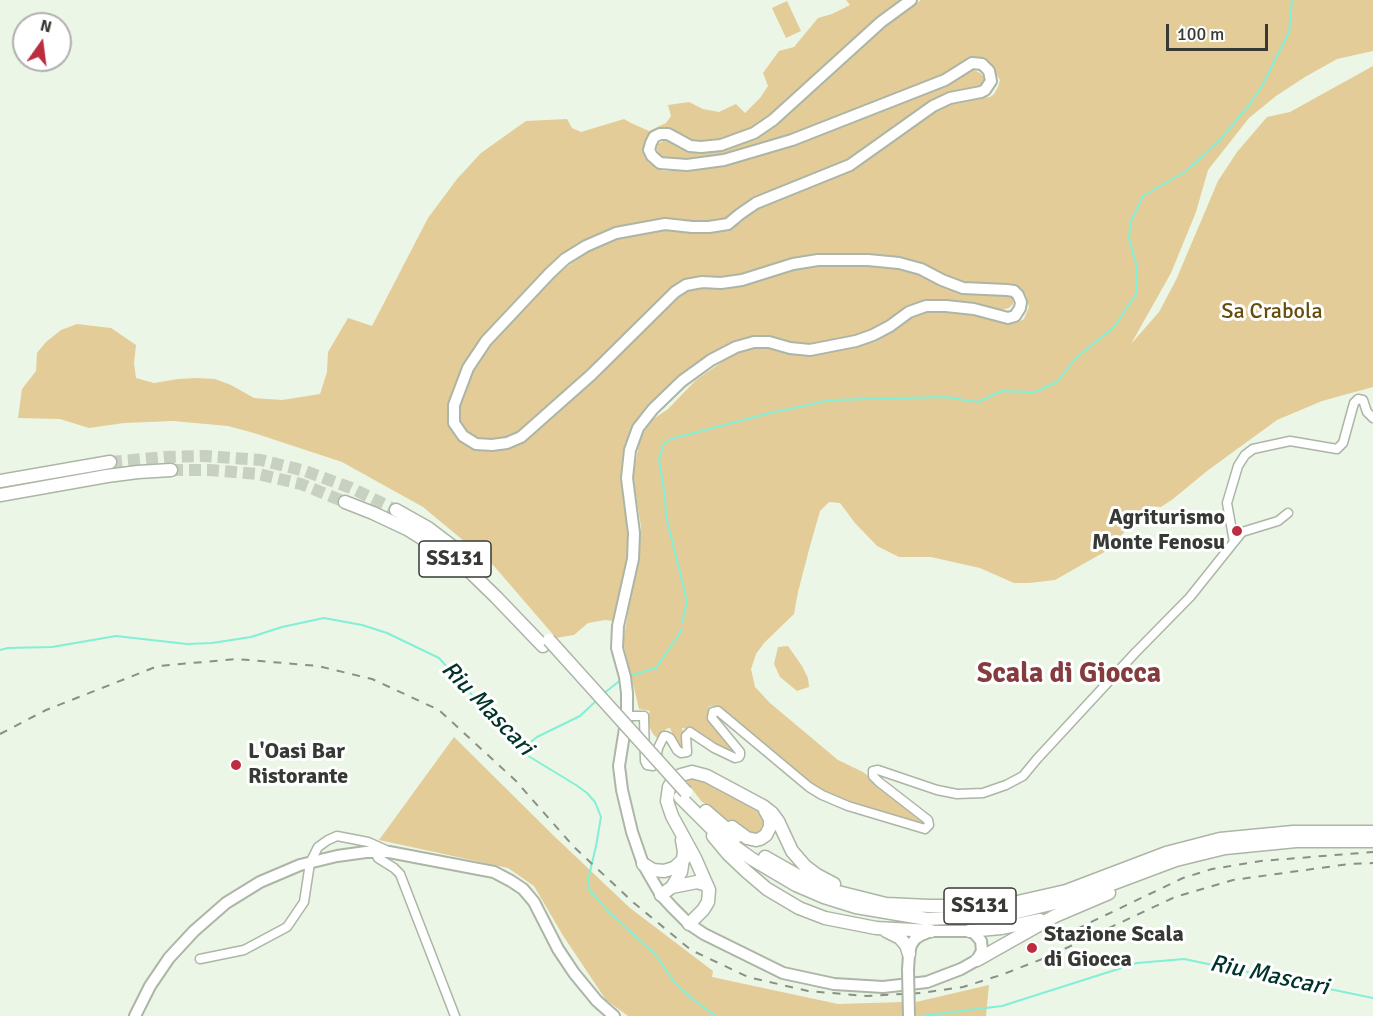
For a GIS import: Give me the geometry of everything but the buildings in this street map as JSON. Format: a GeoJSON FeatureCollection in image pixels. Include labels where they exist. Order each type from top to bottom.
{"type":"FeatureCollection","features":[{"type":"Feature","properties":{"kind":"highway"},"geometry":{"type":"LineString","coordinates":[[0,481],[110,462]]}},
{"type":"Feature","properties":{"kind":"highway"},"geometry":{"type":"LineString","coordinates":[[0,495],[107,476],[171,470]]}},
{"type":"Feature","properties":{"kind":"highway","name":"SS131"},"geometry":{"type":"LineString","coordinates":[[345,502],[407,529],[460,562],[546,643]]}},
{"type":"Feature","properties":{"kind":"highway","name":"SS131"},"geometry":{"type":"LineString","coordinates":[[396,510],[428,528],[465,556],[685,796],[717,834],[752,859],[796,885],[824,897],[856,907],[927,919],[1005,915],[1072,899],[1176,860],[1224,848],[1296,841],[1373,841]]}},
{"type":"Feature","properties":{"kind":"highway"},"geometry":{"type":"LineString","coordinates":[[690,924],[704,910],[709,895],[695,858],[672,816],[667,801],[669,787],[674,779],[692,772],[707,776],[772,813],[792,850],[811,870],[831,884],[863,893],[886,904]]}},
{"type":"Feature","properties":{"kind":"highway"},"geometry":{"type":"LineString","coordinates":[[685,796],[751,839],[760,838],[770,827],[770,819],[763,806]]}},
{"type":"Feature","properties":{"kind":"highway"},"geometry":{"type":"LineString","coordinates":[[685,796],[728,854],[767,890],[799,908],[825,918],[876,928],[930,931]]}},
{"type":"Feature","properties":{"kind":"highway","name":"SS131"},"geometry":{"type":"LineString","coordinates":[[685,796],[755,852],[802,878],[826,889],[886,904],[1000,906],[1066,891],[1166,853],[1220,839],[1293,832],[1373,832]]}},
{"type":"Feature","properties":{"kind":"highway"},"geometry":{"type":"LineString","coordinates":[[661,895],[672,887],[681,872],[684,852],[680,830]]}},
{"type":"Feature","properties":{"kind":"highway"},"geometry":{"type":"LineString","coordinates":[[643,864],[653,870],[664,871],[674,868],[684,859]]}},
{"type":"Feature","properties":{"kind":"highway"},"geometry":{"type":"LineString","coordinates":[[977,960],[1055,916],[1118,889],[1143,872]]}},
{"type":"Feature","properties":{"kind":"highway"},"geometry":{"type":"LineString","coordinates":[[672,887],[696,882],[707,885]]}},
{"type":"Feature","properties":{"kind":"highway"},"geometry":{"type":"LineString","coordinates":[[969,931],[1001,928],[1055,916]]}},
{"type":"Feature","properties":{"kind":"highway"},"geometry":{"type":"LineString","coordinates":[[876,928],[900,938],[909,954]]}},
{"type":"Feature","properties":{"kind":"main road"},"geometry":{"type":"LineString","coordinates":[[909,1016],[908,970],[909,954],[915,939],[930,931],[969,931],[978,936],[982,951],[977,960],[927,982],[883,987],[834,984],[783,974],[714,939],[690,924],[661,895],[643,864],[632,832],[622,790],[620,766],[627,716],[627,693],[617,648],[618,626],[633,559],[634,533],[627,478],[630,450],[638,428],[653,409],[682,381],[711,360],[736,346],[754,342],[769,342],[790,348],[810,350],[856,341],[890,326],[909,312],[926,306],[974,309],[1008,318],[1015,316],[1019,311],[1020,297],[1009,290],[963,288],[899,262],[818,260],[793,264],[742,280],[686,285],[675,292],[591,375],[521,437],[507,443],[476,444],[463,436],[454,423],[454,405],[468,368],[486,341],[550,273],[565,259],[586,246],[616,233],[665,224],[709,227],[728,224],[756,203],[850,165],[933,106],[950,98],[985,90],[991,81],[989,71],[982,64],[972,63],[945,80],[792,140],[724,160],[687,165],[660,163],[652,156],[651,143],[654,137],[660,134],[670,135],[690,146],[701,147],[721,145],[754,133],[773,120],[881,22],[911,0]]}},
{"type":"Feature","properties":{"kind":"main road"},"geometry":{"type":"LineString","coordinates":[[135,1016],[150,986],[169,958],[194,931],[226,903],[260,882],[300,865],[337,856],[389,852],[494,872],[518,885],[534,902],[558,949],[574,973],[597,1001],[614,1016]]}},
{"type":"Feature","properties":{"kind":"street"},"geometry":{"type":"LineString","coordinates":[[1234,542],[1227,502],[1238,466],[1245,455],[1253,449],[1290,441],[1337,449],[1342,443],[1354,403],[1358,399],[1363,400],[1366,412],[1373,418]]}},
{"type":"Feature","properties":{"kind":"street"},"geometry":{"type":"LineString","coordinates":[[627,716],[644,716],[645,761],[648,765],[653,766],[656,761],[658,748],[664,736],[670,738],[677,750],[685,753],[686,736],[690,732],[714,748],[735,758],[739,757],[740,752],[712,717],[713,712],[718,711],[809,788],[848,806],[925,829],[929,825],[928,820],[879,782],[873,776],[873,771],[878,770],[937,790],[957,794],[983,793],[1023,776],[1135,652],[1190,597],[1242,532],[1278,521],[1288,513]]}},
{"type":"Feature","properties":{"kind":"street"},"geometry":{"type":"LineString","coordinates":[[200,959],[244,950],[287,927],[304,902],[310,862],[318,847],[328,840],[337,836],[368,842],[389,852]]}},
{"type":"Feature","properties":{"kind":"street"},"geometry":{"type":"LineString","coordinates":[[375,852],[378,858],[400,874],[455,1016]]}},
{"type":"Feature","properties":{"kind":"green space"},"geometry":{"type":"Polygon","coordinates":[[[846,0],[905,0],[756,128],[729,139],[700,143],[689,140],[670,129],[663,130],[647,142],[658,167],[663,171],[703,168],[804,142],[965,71],[974,70],[980,73],[985,78],[984,83],[980,88],[952,94],[847,163],[726,221],[611,230],[530,288],[502,316],[473,352],[456,383],[450,400],[450,415],[480,449],[499,449],[516,444],[681,293],[698,287],[715,289],[737,287],[782,273],[822,265],[878,263],[910,269],[954,290],[970,294],[1008,294],[1013,299],[1013,304],[1001,310],[976,303],[922,301],[903,309],[876,328],[855,337],[804,345],[757,337],[737,343],[708,358],[674,381],[641,415],[630,437],[625,458],[623,494],[628,550],[613,621],[588,623],[574,635],[556,638],[494,566],[423,507],[342,462],[228,426],[173,421],[124,423],[89,428],[60,419],[18,418],[22,389],[36,371],[37,353],[61,330],[77,324],[111,328],[136,345],[134,363],[136,378],[154,383],[178,379],[215,379],[254,398],[282,400],[320,394],[327,372],[328,352],[348,318],[372,326],[428,218],[457,179],[481,153],[526,121],[567,119],[572,128],[581,132],[624,119],[649,131],[666,123],[671,116],[668,105],[689,102],[703,109],[719,112],[736,104],[745,113],[768,86],[763,73],[779,51],[794,47],[818,18],[850,5],[846,0]]]}},
{"type":"Feature","properties":{"kind":"green space","name":"Sa Crabola"},"geometry":{"type":"Polygon","coordinates":[[[921,0],[1373,0],[1373,51],[1337,59],[1276,96],[1249,118],[1208,170],[1196,212],[1171,273],[1131,344],[1159,312],[1176,280],[1218,181],[1237,152],[1267,117],[1290,112],[1373,66],[1373,387],[1322,401],[1277,420],[1161,507],[1148,506],[1108,550],[1055,580],[1014,583],[980,568],[931,557],[899,557],[877,546],[840,503],[829,502],[820,511],[794,614],[756,654],[751,669],[755,687],[770,703],[838,760],[863,772],[920,817],[924,821],[921,825],[830,796],[805,782],[716,706],[709,707],[708,712],[738,755],[689,729],[682,728],[685,742],[682,750],[670,728],[666,729],[658,739],[653,734],[646,720],[650,711],[639,709],[623,642],[641,527],[633,476],[640,438],[652,420],[668,409],[696,380],[732,355],[747,348],[762,345],[812,355],[877,341],[910,318],[932,309],[970,313],[1008,324],[1017,323],[1024,319],[1029,307],[1026,295],[1019,287],[1008,283],[970,285],[864,255],[738,277],[687,280],[675,285],[599,362],[518,434],[507,440],[479,440],[465,431],[458,409],[462,393],[470,377],[493,343],[522,308],[558,273],[592,249],[623,237],[665,230],[709,233],[725,231],[740,223],[753,211],[846,170],[922,117],[952,101],[990,97],[994,94],[1000,80],[991,66],[971,60],[954,67],[943,77],[809,129],[736,153],[674,162],[659,155],[658,144],[665,140],[694,153],[709,153],[736,145],[836,69],[888,23],[921,0]]]}},
{"type":"Feature","properties":{"kind":"green space"},"geometry":{"type":"Polygon","coordinates":[[[787,1],[801,31],[786,38],[772,8],[787,1]]]}},
{"type":"Feature","properties":{"kind":"green space"},"geometry":{"type":"Polygon","coordinates":[[[788,646],[802,666],[808,678],[809,687],[797,691],[780,677],[774,664],[778,647],[788,646]]]}},
{"type":"Feature","properties":{"kind":"green space"},"geometry":{"type":"Polygon","coordinates":[[[454,737],[630,908],[713,971],[712,977],[838,1004],[904,1002],[903,1016],[628,1016],[606,1000],[562,934],[534,886],[508,868],[379,840],[454,737]]]}},
{"type":"Feature","properties":{"kind":"green space"},"geometry":{"type":"Polygon","coordinates":[[[694,778],[763,812],[766,826],[758,836],[740,830],[702,802],[685,780],[694,778]]]}},
{"type":"Feature","properties":{"kind":"green space"},"geometry":{"type":"Polygon","coordinates":[[[989,985],[986,1016],[915,1016],[916,1002],[989,985]]]}},
{"type":"Feature","properties":{"kind":"waterway"},"geometry":{"type":"LineString","coordinates":[[682,623],[687,601],[666,516],[659,459],[664,443],[671,439],[770,413],[831,400],[945,397],[978,402],[1002,391],[1035,392],[1057,382],[1076,358],[1114,327],[1136,294],[1137,267],[1129,238],[1131,221],[1143,196],[1185,172],[1221,139],[1249,105],[1262,86],[1289,32],[1292,0]]}},
{"type":"Feature","properties":{"kind":"waterway","name":"Riu Mascari"},"geometry":{"type":"LineString","coordinates":[[0,650],[52,647],[116,636],[187,644],[212,643],[251,637],[282,627],[324,618],[362,625],[387,633],[439,658],[525,754],[576,785],[595,802],[601,817],[589,876],[590,891],[612,915],[655,954],[675,983],[716,1016]]}},
{"type":"Feature","properties":{"kind":"waterway"},"geometry":{"type":"LineString","coordinates":[[632,675],[656,668],[682,628]]}},
{"type":"Feature","properties":{"kind":"waterway"},"geometry":{"type":"LineString","coordinates":[[603,694],[622,679]]}},
{"type":"Feature","properties":{"kind":"waterway"},"geometry":{"type":"LineString","coordinates":[[522,749],[537,737],[580,716],[597,700]]}},
{"type":"Feature","properties":{"kind":"waterway","name":"Riu Mascari"},"geometry":{"type":"LineString","coordinates":[[920,1016],[1002,1006],[1137,963],[1184,959],[1373,998]]}},
{"type":"Feature","properties":{"kind":"tunnel"},"geometry":{"type":"LineString","coordinates":[[110,462],[204,456],[261,460],[305,471],[351,488],[396,510]]}},
{"type":"Feature","properties":{"kind":"tunnel"},"geometry":{"type":"LineString","coordinates":[[171,470],[258,474],[301,484],[345,502]]}},
{"type":"Feature","properties":{"kind":"railway"},"geometry":{"type":"LineString","coordinates":[[0,734],[46,710],[158,666],[237,659],[318,666],[372,679],[439,710],[516,781],[574,847],[634,903],[691,950],[748,977],[808,991],[866,996],[921,993],[963,987],[1045,958],[1175,897],[1233,880],[1349,864],[1373,863]]}},
{"type":"Feature","properties":{"kind":"railway"},"geometry":{"type":"LineString","coordinates":[[1062,936],[1183,878],[1212,869],[1261,861],[1373,852]]}},
{"type":"Feature","properties":{"kind":"place","name":"Agriturismo Monte Fenosu"},"geometry":{"type":"Point","coordinates":[1237,531]}},
{"type":"Feature","properties":{"kind":"place","name":"L'Oasi Bar Ristorante"},"geometry":{"type":"Point","coordinates":[236,765]}},
{"type":"Feature","properties":{"kind":"place","name":"Stazione Scala di Giocca"},"geometry":{"type":"Point","coordinates":[1032,948]}},
{"type":"Feature","properties":{"kind":"district","name":"Scala di Giocca"},"geometry":{"type":"Point","coordinates":[1069,675]}}]}
